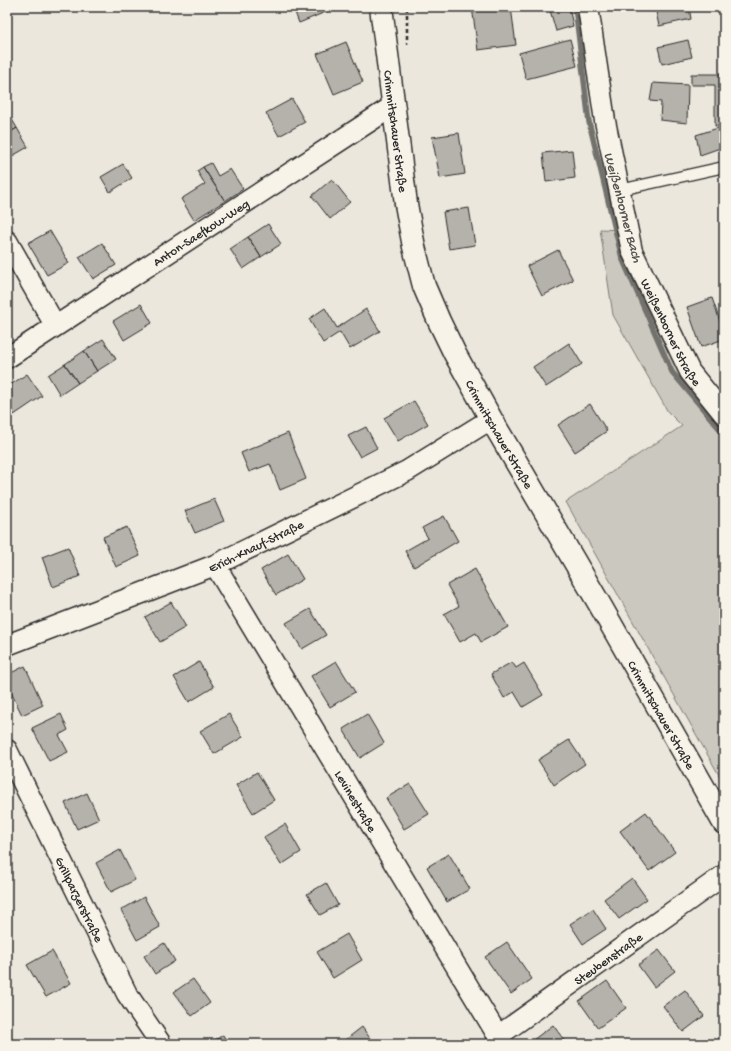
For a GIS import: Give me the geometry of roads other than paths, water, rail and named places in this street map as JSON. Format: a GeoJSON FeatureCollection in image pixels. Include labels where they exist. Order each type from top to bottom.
{"type":"FeatureCollection","features":[{"type":"Feature","properties":{"kind":"main road","name":"Crimmitschauer Straße"},"geometry":{"type":"LineString","coordinates":[[381,7],[389,60],[393,106],[406,204],[414,247],[424,286],[439,321],[492,419],[724,823]]}},
{"type":"Feature","properties":{"kind":"street","name":"Weißenborner Straße"},"geometry":{"type":"LineString","coordinates":[[588,7],[605,121],[632,251],[690,372],[724,414]]}},
{"type":"Feature","properties":{"kind":"street","name":"Anton-Saefkow-Weg"},"geometry":{"type":"LineString","coordinates":[[7,358],[55,325],[393,106]]}},
{"type":"Feature","properties":{"kind":"street"},"geometry":{"type":"LineString","coordinates":[[7,242],[55,325]]}},
{"type":"Feature","properties":{"kind":"street","name":"Erich-Knauf-Straße"},"geometry":{"type":"LineString","coordinates":[[7,645],[215,565],[407,471],[492,419]]}},
{"type":"Feature","properties":{"kind":"street","name":"Levinestraße"},"geometry":{"type":"LineString","coordinates":[[215,565],[501,1040]]}},
{"type":"Feature","properties":{"kind":"street","name":"Grillparzerstraße"},"geometry":{"type":"LineString","coordinates":[[7,750],[127,994],[161,1044]]}},
{"type":"Feature","properties":{"kind":"street","name":"Steubenstraße"},"geometry":{"type":"LineString","coordinates":[[501,1040],[724,875]]}},
{"type":"Feature","properties":{"kind":"lane"},"geometry":{"type":"LineString","coordinates":[[620,190],[724,168]]}},
{"type":"Feature","properties":{"kind":"waterway","name":"Weißenborner Bach"},"geometry":{"type":"LineString","coordinates":[[575,7],[589,122],[622,258],[672,372],[724,434]]}}]}
